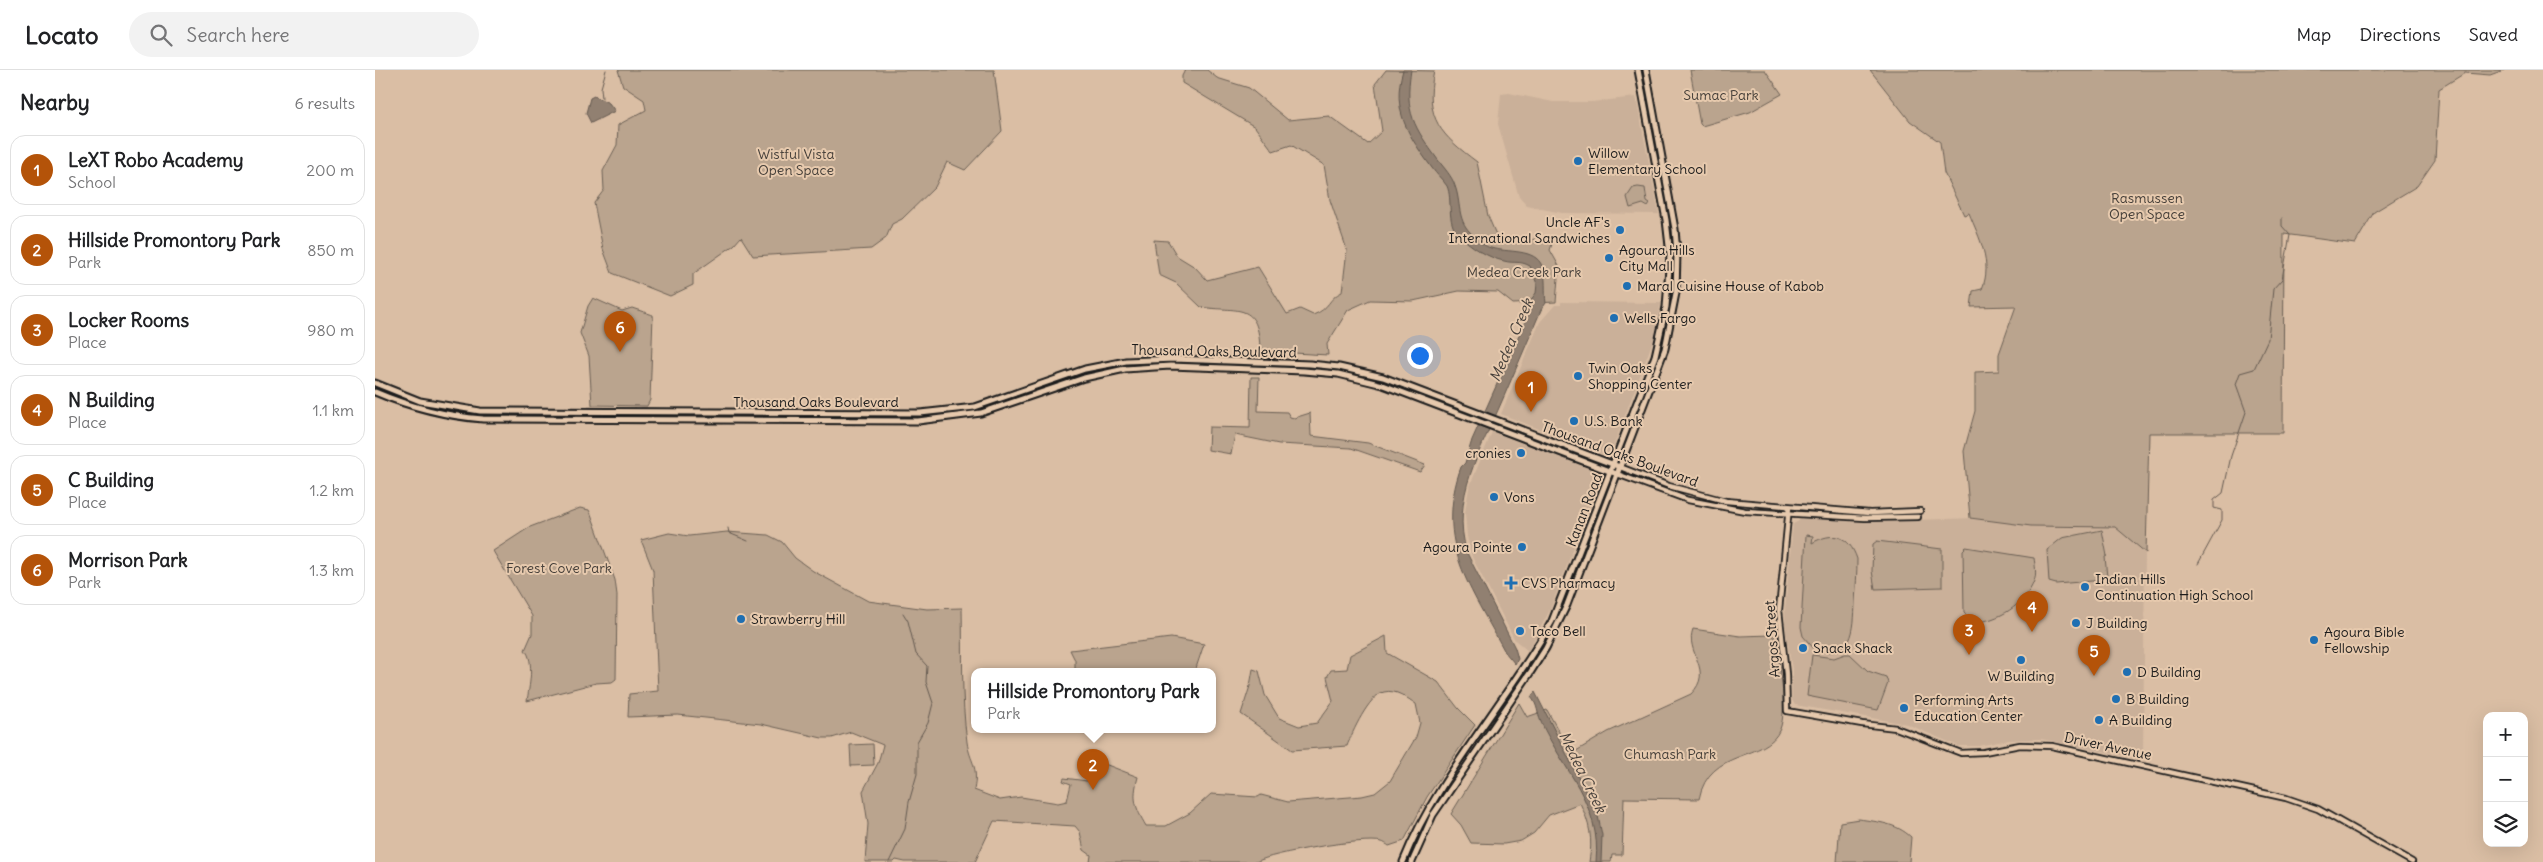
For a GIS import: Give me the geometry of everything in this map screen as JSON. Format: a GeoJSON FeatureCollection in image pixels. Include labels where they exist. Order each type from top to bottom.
{"type":"FeatureCollection","features":[{"type":"Feature","properties":{"kind":"main road","name":"Kanan Road"},"geometry":{"type":"LineString","coordinates":[[1403,862],[1426,811],[1528,662],[1552,621],[1655,356],[1666,307],[1669,276],[1666,220],[1638,70]]}},
{"type":"Feature","properties":{"kind":"main road","name":"Kanan Road"},"geometry":{"type":"LineString","coordinates":[[1412,862],[1433,815],[1546,648],[1567,605],[1665,349],[1677,274],[1675,230],[1646,70]]}},
{"type":"Feature","properties":{"kind":"main road","name":"Thousand Oaks Boulevard"},"geometry":{"type":"LineString","coordinates":[[375,383],[420,401],[480,411],[920,414],[975,407],[1077,372],[1111,363],[1139,359],[1296,363],[1339,367],[1391,380],[1620,467]]}},
{"type":"Feature","properties":{"kind":"main road","name":"Thousand Oaks Boulevard"},"geometry":{"type":"LineString","coordinates":[[375,392],[437,413],[483,419],[918,421],[981,413],[1071,382],[1111,371],[1170,366],[1305,371],[1338,374],[1383,385],[1617,474]]}},
{"type":"Feature","properties":{"kind":"street","name":"Thousand Oaks Boulevard"},"geometry":{"type":"LineString","coordinates":[[1617,474],[1669,494],[1717,507],[1761,513],[1865,518],[1919,514],[1789,507],[1726,501],[1669,486],[1620,467]]}},
{"type":"Feature","properties":{"kind":"street","name":"Argos Street"},"geometry":{"type":"LineString","coordinates":[[1787,710],[1786,674],[1779,610],[1789,507]]}},
{"type":"Feature","properties":{"kind":"street","name":"Driver Avenue"},"geometry":{"type":"LineString","coordinates":[[1787,710],[1909,731],[1947,749],[1961,752],[1984,752],[2020,745],[2052,746],[2286,798],[2318,809],[2412,862]]}},
{"type":"Feature","properties":{"kind":"shaded area"},"geometry":{"type":"Polygon","coordinates":[[[1403,70],[1411,70],[1409,85],[1410,108],[1417,128],[1454,182],[1461,216],[1466,227],[1482,244],[1488,247],[1533,256],[1542,266],[1544,275],[1546,303],[1541,310],[1477,456],[1465,494],[1462,513],[1467,553],[1515,648],[1518,659],[1515,664],[1505,652],[1469,585],[1460,564],[1454,542],[1452,519],[1454,494],[1461,467],[1465,463],[1472,440],[1526,319],[1530,301],[1536,293],[1537,284],[1530,266],[1523,263],[1508,262],[1479,251],[1454,229],[1447,186],[1423,156],[1404,122],[1399,98],[1403,70]]]}},
{"type":"Feature","properties":{"kind":"shaded area","name":"Willow Elementary School"},"geometry":{"type":"Polygon","coordinates":[[[1509,93],[1553,102],[1592,102],[1636,97],[1659,214],[1562,213],[1527,206],[1519,197],[1498,124],[1501,94],[1509,93]]]}},
{"type":"Feature","properties":{"kind":"shaded area"},"geometry":{"type":"Polygon","coordinates":[[[594,96],[609,103],[615,111],[591,123],[586,113],[590,98],[594,96]]]}},
{"type":"Feature","properties":{"kind":"shaded area","name":"Twin Oaks Shopping Center"},"geometry":{"type":"Polygon","coordinates":[[[1561,302],[1661,303],[1654,338],[1611,453],[1606,455],[1501,414],[1540,322],[1555,305],[1561,305],[1561,302]]]}},
{"type":"Feature","properties":{"kind":"shaded area","name":"Agoura Pointe"},"geometry":{"type":"Polygon","coordinates":[[[1492,432],[1600,473],[1601,476],[1550,610],[1528,651],[1515,640],[1472,557],[1467,536],[1465,512],[1469,488],[1492,432]]]}},
{"type":"Feature","properties":{"kind":"shaded area"},"geometry":{"type":"Polygon","coordinates":[[[1800,515],[1913,520],[2009,517],[2117,525],[2145,550],[2143,757],[2136,758],[2041,739],[2009,740],[1978,746],[1958,746],[1907,724],[1795,705],[1792,700],[1792,669],[1785,628],[1785,608],[1793,524],[1799,521],[1800,515]]]}},
{"type":"Feature","properties":{"kind":"shaded area"},"geometry":{"type":"Polygon","coordinates":[[[1535,692],[1598,816],[1602,835],[1601,862],[1596,862],[1596,842],[1593,823],[1587,805],[1541,722],[1531,697],[1535,692]]]}},
{"type":"Feature","properties":{"kind":"green space","name":"Wistful Vista Open Space"},"geometry":{"type":"Polygon","coordinates":[[[618,70],[994,70],[1002,131],[965,170],[947,162],[935,187],[902,219],[892,224],[886,238],[871,249],[753,256],[741,237],[734,245],[693,274],[693,285],[670,296],[612,273],[603,249],[594,203],[604,190],[603,171],[617,145],[618,125],[646,110],[644,100],[623,86],[618,70]]]}},
{"type":"Feature","properties":{"kind":"green space","name":"Medea Creek Park"},"geometry":{"type":"Polygon","coordinates":[[[1185,70],[1207,70],[1217,78],[1249,88],[1288,120],[1329,116],[1368,144],[1382,131],[1375,84],[1386,70],[1434,71],[1431,102],[1434,114],[1445,134],[1477,162],[1488,216],[1497,237],[1522,240],[1554,238],[1550,250],[1559,266],[1556,302],[1513,304],[1498,292],[1459,291],[1413,301],[1370,300],[1348,310],[1327,344],[1328,355],[1260,351],[1256,323],[1251,316],[1236,310],[1201,307],[1176,283],[1159,275],[1154,240],[1168,241],[1177,256],[1195,267],[1207,280],[1258,267],[1287,314],[1300,309],[1313,315],[1319,313],[1337,294],[1342,292],[1347,250],[1330,200],[1324,165],[1291,145],[1273,151],[1255,127],[1182,83],[1182,76],[1185,70]]]}},
{"type":"Feature","properties":{"kind":"green space","name":"Sumac Park"},"geometry":{"type":"Polygon","coordinates":[[[1690,70],[1765,70],[1782,94],[1750,112],[1702,126],[1700,124],[1690,70]]]}},
{"type":"Feature","properties":{"kind":"green space","name":"Rasmussen Open Space"},"geometry":{"type":"Polygon","coordinates":[[[1870,70],[2504,70],[2490,75],[2465,73],[2439,89],[2435,160],[2417,186],[2374,212],[2355,244],[2284,234],[2283,433],[2149,433],[2146,553],[2115,527],[2031,526],[1970,518],[1964,451],[1975,411],[1975,372],[1999,371],[1999,354],[2016,306],[1971,307],[1973,291],[1982,289],[1985,279],[1985,260],[1969,213],[1964,215],[1944,173],[1940,142],[1910,121],[1870,70]]]}},
{"type":"Feature","properties":{"kind":"green space"},"geometry":{"type":"Polygon","coordinates":[[[1633,188],[1645,188],[1647,202],[1650,204],[1648,207],[1643,204],[1630,208],[1627,197],[1633,188]]]}},
{"type":"Feature","properties":{"kind":"green space"},"geometry":{"type":"Polygon","coordinates":[[[593,298],[622,311],[632,308],[653,315],[650,400],[647,406],[592,405],[589,356],[580,333],[588,306],[593,298]]]}},
{"type":"Feature","properties":{"kind":"green space"},"geometry":{"type":"Polygon","coordinates":[[[1251,377],[1259,377],[1258,411],[1287,412],[1290,417],[1294,418],[1310,413],[1311,436],[1368,443],[1425,465],[1420,472],[1351,448],[1279,444],[1235,435],[1231,454],[1208,450],[1209,427],[1250,428],[1251,377]]]}},
{"type":"Feature","properties":{"kind":"green space","name":"Forest Cove Park"},"geometry":{"type":"Polygon","coordinates":[[[580,508],[589,510],[591,514],[615,580],[617,595],[616,679],[612,682],[596,683],[527,701],[531,668],[525,650],[532,634],[532,616],[493,551],[530,527],[580,508]]]}},
{"type":"Feature","properties":{"kind":"green space"},"geometry":{"type":"Polygon","coordinates":[[[2102,530],[2107,556],[2105,557],[2107,577],[2104,580],[2056,584],[2049,582],[2047,550],[2062,538],[2102,530]]]}},
{"type":"Feature","properties":{"kind":"green space"},"geometry":{"type":"Polygon","coordinates":[[[727,532],[768,535],[782,542],[795,558],[813,571],[868,601],[927,609],[962,608],[964,709],[968,749],[975,769],[974,790],[1000,800],[1021,797],[1058,803],[1067,801],[1071,784],[1063,781],[1064,778],[1087,781],[1097,761],[1138,777],[1135,797],[1139,813],[1146,826],[1166,826],[1190,813],[1211,794],[1258,797],[1261,795],[1288,802],[1362,796],[1375,793],[1390,781],[1416,737],[1420,723],[1416,704],[1405,697],[1388,691],[1378,695],[1362,715],[1347,746],[1292,750],[1241,714],[1253,669],[1259,671],[1265,695],[1279,718],[1299,726],[1317,723],[1333,701],[1327,677],[1331,670],[1347,669],[1350,655],[1386,636],[1387,653],[1438,682],[1458,708],[1475,725],[1427,797],[1404,841],[1389,846],[1383,842],[1372,841],[1338,844],[1279,854],[1256,862],[1090,862],[1091,855],[1084,850],[1080,832],[1075,826],[994,821],[975,862],[905,862],[896,860],[894,862],[865,862],[868,824],[863,791],[878,763],[883,745],[851,732],[832,738],[822,738],[761,724],[678,715],[628,717],[629,694],[658,691],[653,570],[641,540],[669,533],[689,536],[727,532]]]}},
{"type":"Feature","properties":{"kind":"green space"},"geometry":{"type":"Polygon","coordinates":[[[1806,535],[1813,536],[1812,543],[1833,536],[1845,540],[1854,551],[1857,559],[1854,623],[1845,647],[1838,651],[1815,650],[1803,636],[1801,627],[1806,535]]]}},
{"type":"Feature","properties":{"kind":"green space"},"geometry":{"type":"Polygon","coordinates":[[[1877,541],[1942,549],[1942,587],[1875,589],[1872,571],[1873,544],[1877,541]]]}},
{"type":"Feature","properties":{"kind":"green space"},"geometry":{"type":"Polygon","coordinates":[[[1966,547],[2034,558],[2035,579],[2018,604],[2001,615],[1983,621],[1974,622],[1964,612],[1963,550],[1966,547]]]}},
{"type":"Feature","properties":{"kind":"green space","name":"Chumash Park"},"geometry":{"type":"Polygon","coordinates":[[[1693,629],[1740,636],[1772,635],[1775,637],[1782,684],[1783,709],[1780,729],[1773,739],[1763,747],[1726,763],[1714,771],[1705,782],[1699,799],[1624,798],[1622,855],[1612,855],[1611,862],[1589,862],[1590,832],[1580,803],[1549,815],[1534,833],[1521,841],[1504,844],[1471,843],[1461,825],[1451,814],[1519,703],[1527,717],[1547,710],[1571,754],[1608,732],[1691,694],[1698,685],[1700,677],[1700,669],[1692,646],[1693,629]]]}},
{"type":"Feature","properties":{"kind":"green space"},"geometry":{"type":"Polygon","coordinates":[[[1171,638],[1204,644],[1196,668],[1075,668],[1075,660],[1070,650],[1171,638]]]}},
{"type":"Feature","properties":{"kind":"green space"},"geometry":{"type":"Polygon","coordinates":[[[1850,654],[1868,671],[1886,677],[1888,683],[1878,710],[1807,696],[1812,655],[1834,658],[1850,654]]]}},
{"type":"Feature","properties":{"kind":"green space"},"geometry":{"type":"Polygon","coordinates":[[[873,744],[874,765],[851,766],[850,745],[873,744]]]}},
{"type":"Feature","properties":{"kind":"green space"},"geometry":{"type":"Polygon","coordinates":[[[1859,819],[1893,826],[1911,837],[1909,862],[1837,862],[1840,822],[1859,819]]]}},
{"type":"Feature","properties":{"kind":"waterway"},"geometry":{"type":"LineString","coordinates":[[602,98],[601,88],[606,70]]}},
{"type":"Feature","properties":{"kind":"waterway"},"geometry":{"type":"LineString","coordinates":[[2198,564],[2222,520],[2222,510],[2214,508],[2214,500],[2223,493],[2231,456],[2246,412],[2236,384],[2240,373],[2254,369],[2268,339],[2273,289],[2282,279],[2290,235],[2282,226],[2282,218]]}},
{"type":"Feature","properties":{"kind":"waterway"},"geometry":{"type":"LineString","coordinates":[[728,528],[729,533],[748,541]]}},
{"type":"Feature","properties":{"kind":"waterway"},"geometry":{"type":"LineString","coordinates":[[889,862],[905,829],[909,802],[917,774],[917,742],[928,723],[933,703],[926,682],[927,666],[916,654],[908,621],[903,613]]}},
{"type":"Feature","properties":{"kind":"place","name":"Willow Elementary School"},"geometry":{"type":"Point","coordinates":[1578,161]}},
{"type":"Feature","properties":{"kind":"place","name":"Uncle AF's International Sandwiches"},"geometry":{"type":"Point","coordinates":[1620,230]}},
{"type":"Feature","properties":{"kind":"place","name":"Agoura Hills City Mall"},"geometry":{"type":"Point","coordinates":[1609,258]}},
{"type":"Feature","properties":{"kind":"place","name":"Maral Cuisine House of Kabob"},"geometry":{"type":"Point","coordinates":[1627,286]}},
{"type":"Feature","properties":{"kind":"place","name":"Wells Fargo"},"geometry":{"type":"Point","coordinates":[1614,318]}},
{"type":"Feature","properties":{"kind":"place","name":"Morrison Park"},"geometry":{"type":"Point","coordinates":[620,352]}},
{"type":"Feature","properties":{"kind":"place","name":"Twin Oaks Shopping Center"},"geometry":{"type":"Point","coordinates":[1578,376]}},
{"type":"Feature","properties":{"kind":"place","name":"LeXT Robo Academy"},"geometry":{"type":"Point","coordinates":[1531,412]}},
{"type":"Feature","properties":{"kind":"place","name":"U.S. Bank"},"geometry":{"type":"Point","coordinates":[1574,421]}},
{"type":"Feature","properties":{"kind":"place","name":"cronies"},"geometry":{"type":"Point","coordinates":[1521,453]}},
{"type":"Feature","properties":{"kind":"place","name":"Vons"},"geometry":{"type":"Point","coordinates":[1494,497]}},
{"type":"Feature","properties":{"kind":"place","name":"Agoura Pointe"},"geometry":{"type":"Point","coordinates":[1522,547]}},
{"type":"Feature","properties":{"kind":"place","name":"CVS Pharmacy"},"geometry":{"type":"Point","coordinates":[1511,583]}},
{"type":"Feature","properties":{"kind":"place","name":"Indian Hills Continuation High School"},"geometry":{"type":"Point","coordinates":[2085,587]}},
{"type":"Feature","properties":{"kind":"place","name":"Strawberry Hill"},"geometry":{"type":"Point","coordinates":[741,619]}},
{"type":"Feature","properties":{"kind":"place","name":"J Building"},"geometry":{"type":"Point","coordinates":[2076,623]}},
{"type":"Feature","properties":{"kind":"place","name":"Taco Bell"},"geometry":{"type":"Point","coordinates":[1520,631]}},
{"type":"Feature","properties":{"kind":"place","name":"N Building"},"geometry":{"type":"Point","coordinates":[2032,632]}},
{"type":"Feature","properties":{"kind":"place","name":"Agoura Bible Fellowship"},"geometry":{"type":"Point","coordinates":[2314,640]}},
{"type":"Feature","properties":{"kind":"place","name":"Snack Shack"},"geometry":{"type":"Point","coordinates":[1803,648]}},
{"type":"Feature","properties":{"kind":"place","name":"Locker Rooms"},"geometry":{"type":"Point","coordinates":[1969,655]}},
{"type":"Feature","properties":{"kind":"place","name":"W Building"},"geometry":{"type":"Point","coordinates":[2021,660]}},
{"type":"Feature","properties":{"kind":"place","name":"D Building"},"geometry":{"type":"Point","coordinates":[2127,672]}},
{"type":"Feature","properties":{"kind":"place","name":"C Building"},"geometry":{"type":"Point","coordinates":[2094,676]}},
{"type":"Feature","properties":{"kind":"place","name":"B Building"},"geometry":{"type":"Point","coordinates":[2116,699]}},
{"type":"Feature","properties":{"kind":"place","name":"Performing Arts Education Center"},"geometry":{"type":"Point","coordinates":[1904,708]}},
{"type":"Feature","properties":{"kind":"place","name":"A Building"},"geometry":{"type":"Point","coordinates":[2099,720]}},
{"type":"Feature","properties":{"kind":"place","name":"Hillside Promontory Park"},"geometry":{"type":"Point","coordinates":[1093,790]}},
{"type":"Feature","properties":{"kind":"water label","name":"Medea Creek"},"geometry":{"type":"Point","coordinates":[1511,340]}},
{"type":"Feature","properties":{"kind":"water label","name":"Medea Creek"},"geometry":{"type":"Point","coordinates":[1583,772]}}]}
